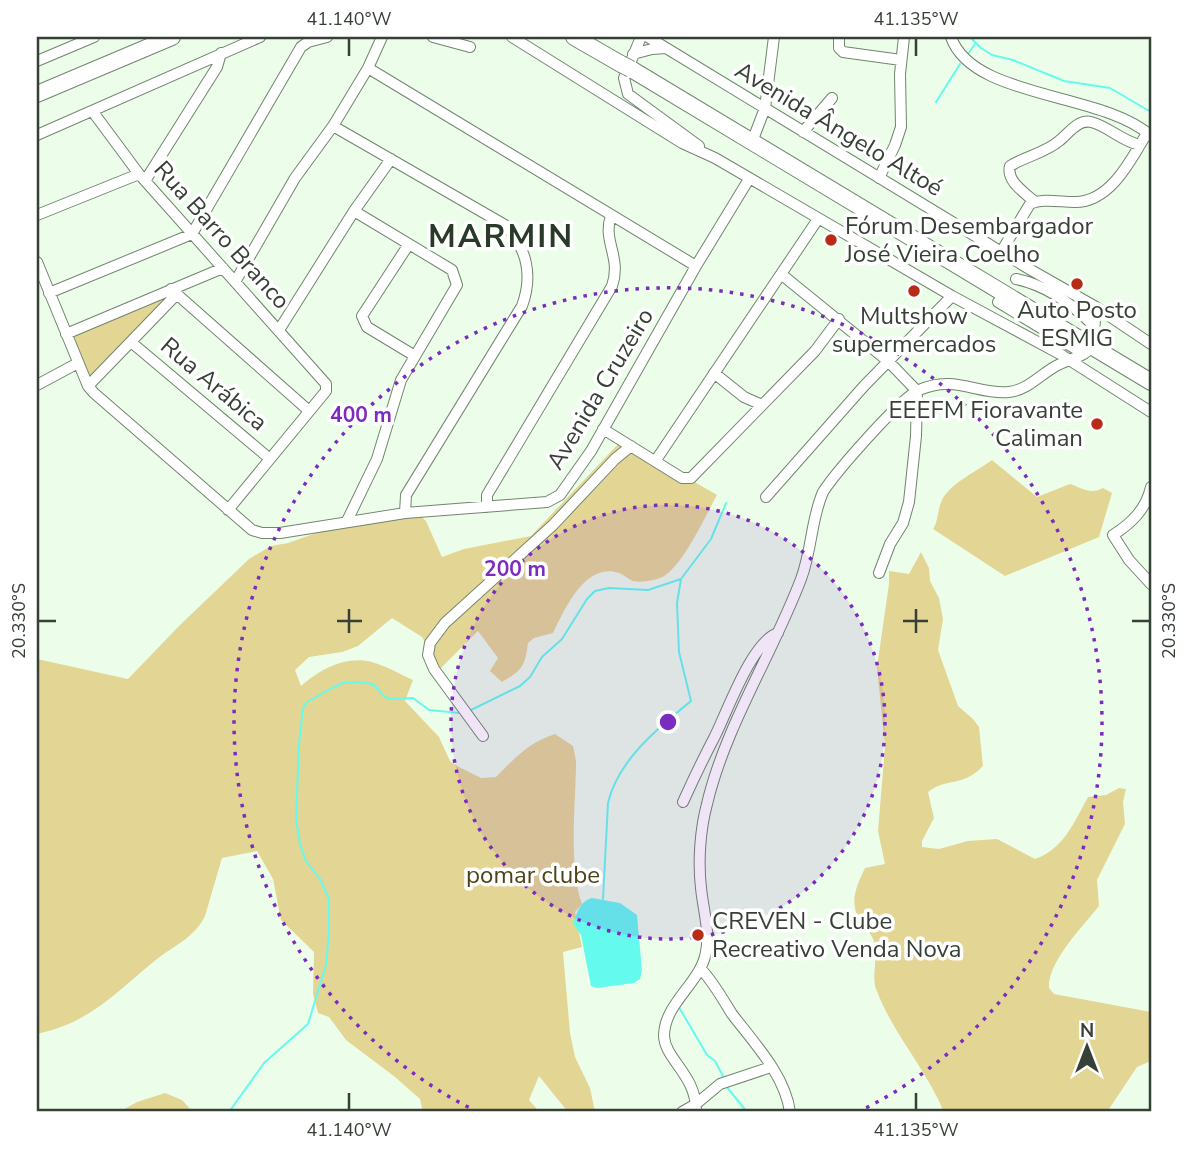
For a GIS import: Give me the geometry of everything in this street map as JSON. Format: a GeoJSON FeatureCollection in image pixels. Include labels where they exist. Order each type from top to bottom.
{"type":"FeatureCollection","features":[{"type":"Feature","properties":{"kind":"highway"},"geometry":{"type":"LineString","coordinates":[[37,94],[172,37]]}},
{"type":"Feature","properties":{"kind":"highway"},"geometry":{"type":"LineString","coordinates":[[575,37],[631,55],[752,142],[1088,350],[1151,382]]}},
{"type":"Feature","properties":{"kind":"street"},"geometry":{"type":"LineString","coordinates":[[37,61],[94,37]]}},
{"type":"Feature","properties":{"kind":"street"},"geometry":{"type":"LineString","coordinates":[[37,135],[260,37]]}},
{"type":"Feature","properties":{"kind":"street"},"geometry":{"type":"LineString","coordinates":[[50,293],[192,234],[301,47],[308,42],[327,37]]}},
{"type":"Feature","properties":{"kind":"street"},"geometry":{"type":"LineString","coordinates":[[235,282],[299,172],[334,126],[368,68],[382,37]]}},
{"type":"Feature","properties":{"kind":"street"},"geometry":{"type":"LineString","coordinates":[[433,37],[470,47]]}},
{"type":"Feature","properties":{"kind":"street"},"geometry":{"type":"LineString","coordinates":[[512,37],[682,143],[715,158]]}},
{"type":"Feature","properties":{"kind":"street","name":"Avenida Ângelo Altoé"},"geometry":{"type":"LineString","coordinates":[[648,37],[1001,253],[1096,307],[1151,344]]}},
{"type":"Feature","properties":{"kind":"street"},"geometry":{"type":"LineString","coordinates":[[752,142],[765,108],[774,37]]}},
{"type":"Feature","properties":{"kind":"street"},"geometry":{"type":"LineString","coordinates":[[839,37],[839,48],[844,52],[901,60]]}},
{"type":"Feature","properties":{"kind":"street"},"geometry":{"type":"LineString","coordinates":[[879,178],[901,127],[901,60],[904,37]]}},
{"type":"Feature","properties":{"kind":"street"},"geometry":{"type":"LineString","coordinates":[[951,37],[954,46],[968,62],[991,76],[1110,112],[1149,134],[1119,176],[1098,197],[1084,202],[1035,202],[1025,210],[1001,253]]}},
{"type":"Feature","properties":{"kind":"street"},"geometry":{"type":"LineString","coordinates":[[666,48],[631,55],[628,94],[715,158],[749,179],[952,296],[1070,360],[1151,412]]}},
{"type":"Feature","properties":{"kind":"street"},"geometry":{"type":"LineString","coordinates":[[37,215],[142,178],[217,67],[221,53]]}},
{"type":"Feature","properties":{"kind":"street"},"geometry":{"type":"LineString","coordinates":[[368,68],[696,266]]}},
{"type":"Feature","properties":{"kind":"street"},"geometry":{"type":"LineString","coordinates":[[803,132],[832,98]]}},
{"type":"Feature","properties":{"kind":"street","name":"Rua Barro Branco"},"geometry":{"type":"LineString","coordinates":[[93,112],[142,178],[325,381],[326,391],[308,410]]}},
{"type":"Feature","properties":{"kind":"street"},"geometry":{"type":"LineString","coordinates":[[1035,202],[1010,177],[1010,166],[1053,146],[1083,121],[1096,124],[1126,142],[1140,145]]}},
{"type":"Feature","properties":{"kind":"street"},"geometry":{"type":"LineString","coordinates":[[334,126],[505,225],[523,250],[528,273],[522,306],[406,495],[405,513]]}},
{"type":"Feature","properties":{"kind":"street"},"geometry":{"type":"LineString","coordinates":[[279,330],[354,211],[391,159]]}},
{"type":"Feature","properties":{"kind":"street","name":"Avenida Cruzeiro"},"geometry":{"type":"LineString","coordinates":[[228,510],[252,530],[280,533],[405,513],[540,503],[554,499],[578,470],[603,429],[749,179]]}},
{"type":"Feature","properties":{"kind":"street"},"geometry":{"type":"LineString","coordinates":[[347,521],[377,458],[401,380],[457,289],[452,270],[354,211]]}},
{"type":"Feature","properties":{"kind":"street"},"geometry":{"type":"LineString","coordinates":[[487,507],[487,495],[612,286],[616,267],[608,232],[611,216]]}},
{"type":"Feature","properties":{"kind":"street"},"geometry":{"type":"LineString","coordinates":[[656,460],[818,219]]}},
{"type":"Feature","properties":{"kind":"street"},"geometry":{"type":"LineString","coordinates":[[409,244],[362,316],[367,327],[415,356]]}},
{"type":"Feature","properties":{"kind":"street"},"geometry":{"type":"LineString","coordinates":[[37,262],[88,386],[103,403],[228,510],[308,410],[174,292]]}},
{"type":"Feature","properties":{"kind":"street"},"geometry":{"type":"LineString","coordinates":[[66,334],[174,292],[223,268]]}},
{"type":"Feature","properties":{"kind":"street"},"geometry":{"type":"LineString","coordinates":[[1009,326],[1001,315],[1000,297],[1016,279],[1031,270]]}},
{"type":"Feature","properties":{"kind":"street"},"geometry":{"type":"LineString","coordinates":[[781,274],[888,361],[917,391],[916,436],[909,502],[903,523],[890,544],[879,573]]}},
{"type":"Feature","properties":{"kind":"street"},"geometry":{"type":"LineString","coordinates":[[1016,279],[1052,294],[1083,314],[1093,325]]}},
{"type":"Feature","properties":{"kind":"street"},"geometry":{"type":"LineString","coordinates":[[88,386],[174,292]]}},
{"type":"Feature","properties":{"kind":"street"},"geometry":{"type":"LineString","coordinates":[[766,497],[888,361],[952,296]]}},
{"type":"Feature","properties":{"kind":"street"},"geometry":{"type":"LineString","coordinates":[[696,1108],[692,1086],[669,1051],[664,1035],[672,1009],[701,969],[708,939],[700,886],[706,805],[730,739],[807,563],[818,503],[823,492],[874,432],[917,391],[953,384],[1009,392],[1030,384],[1088,350],[1096,307]]}},
{"type":"Feature","properties":{"kind":"street"},"geometry":{"type":"LineString","coordinates":[[603,429],[682,478],[691,478],[757,407],[816,351],[839,319]]}},
{"type":"Feature","properties":{"kind":"street","name":"Rua Arábica"},"geometry":{"type":"LineString","coordinates":[[131,342],[270,459]]}},
{"type":"Feature","properties":{"kind":"street"},"geometry":{"type":"LineString","coordinates":[[37,385],[78,363]]}},
{"type":"Feature","properties":{"kind":"street"},"geometry":{"type":"LineString","coordinates":[[714,373],[757,407]]}},
{"type":"Feature","properties":{"kind":"street"},"geometry":{"type":"LineString","coordinates":[[483,737],[434,669],[428,655],[430,643],[445,623],[552,525],[615,459],[631,446]]}},
{"type":"Feature","properties":{"kind":"street"},"geometry":{"type":"LineString","coordinates":[[1151,493],[1140,512],[1127,526],[1113,535],[1151,584]]}},
{"type":"Feature","properties":{"kind":"street"},"geometry":{"type":"LineString","coordinates":[[682,802],[741,679],[762,644],[778,632]]}},
{"type":"Feature","properties":{"kind":"street"},"geometry":{"type":"LineString","coordinates":[[701,969],[771,1067],[786,1096],[790,1112]]}},
{"type":"Feature","properties":{"kind":"street"},"geometry":{"type":"LineString","coordinates":[[682,1112],[696,1108],[720,1084],[771,1067]]}},
{"type":"Feature","properties":{"kind":"green space"},"geometry":{"type":"Polygon","coordinates":[[[171,291],[88,385],[67,334],[171,291]]]}},
{"type":"Feature","properties":{"kind":"green space","name":"pomar clube"},"geometry":{"type":"Polygon","coordinates":[[[622,440],[717,495],[679,562],[664,576],[640,582],[619,573],[607,571],[596,574],[578,590],[553,633],[534,638],[528,643],[521,667],[502,682],[490,671],[498,658],[478,631],[440,669],[422,637],[392,618],[358,646],[342,652],[309,657],[295,670],[301,686],[334,665],[362,660],[413,680],[405,701],[439,737],[450,761],[481,778],[496,777],[530,746],[555,734],[573,746],[576,761],[575,871],[582,904],[575,912],[582,947],[563,952],[570,1033],[575,1057],[590,1088],[595,1112],[568,1112],[539,1076],[529,1100],[537,1109],[548,1112],[423,1112],[420,1099],[346,1040],[329,1017],[318,1013],[313,994],[314,952],[281,920],[273,879],[257,851],[222,858],[205,916],[197,929],[186,939],[90,1013],[37,1034],[37,659],[128,679],[249,559],[271,546],[288,543],[336,526],[417,513],[426,521],[442,557],[464,549],[531,536],[622,440]]]}},
{"type":"Feature","properties":{"kind":"green space"},"geometry":{"type":"Polygon","coordinates":[[[992,460],[1037,497],[1070,484],[1090,491],[1103,488],[1112,493],[1099,537],[1005,576],[933,529],[947,492],[992,460]]]}},
{"type":"Feature","properties":{"kind":"green space"},"geometry":{"type":"Polygon","coordinates":[[[921,552],[929,568],[930,581],[939,598],[943,619],[938,650],[958,706],[979,727],[983,766],[968,777],[935,787],[928,792],[934,818],[922,841],[922,847],[939,849],[968,841],[997,839],[1035,859],[1061,842],[1088,797],[1106,795],[1119,788],[1126,789],[1123,802],[1125,824],[1097,880],[1099,906],[1060,956],[1050,978],[1049,988],[1054,994],[1151,1012],[1151,1061],[1137,1067],[1107,1112],[944,1112],[891,1021],[876,989],[874,941],[859,919],[854,899],[865,868],[885,864],[878,831],[885,747],[877,667],[889,571],[909,574],[921,552]]]}},
{"type":"Feature","properties":{"kind":"green space"},"geometry":{"type":"Polygon","coordinates":[[[165,1093],[182,1100],[193,1112],[119,1112],[137,1102],[165,1093]]]}},
{"type":"Feature","properties":{"kind":"water"},"geometry":{"type":"Polygon","coordinates":[[[592,898],[620,903],[637,915],[642,971],[640,979],[634,983],[597,988],[591,986],[581,935],[573,923],[582,905],[592,898]]]}},
{"type":"Feature","properties":{"kind":"waterway"},"geometry":{"type":"LineString","coordinates":[[970,37],[992,55],[1013,60],[1064,81],[1110,88],[1151,112]]}},
{"type":"Feature","properties":{"kind":"waterway"},"geometry":{"type":"LineString","coordinates":[[968,54],[975,44]]}},
{"type":"Feature","properties":{"kind":"waterway"},"geometry":{"type":"LineString","coordinates":[[936,102],[960,64]]}},
{"type":"Feature","properties":{"kind":"waterway"},"geometry":{"type":"LineString","coordinates":[[603,899],[608,803],[613,787],[641,746],[691,701],[679,652],[677,603],[681,579],[711,539],[726,503]]}},
{"type":"Feature","properties":{"kind":"waterway"},"geometry":{"type":"LineString","coordinates":[[471,710],[520,686],[530,677],[542,657],[562,639],[595,591],[609,588],[648,590],[681,579]]}},
{"type":"Feature","properties":{"kind":"waterway"},"geometry":{"type":"LineString","coordinates":[[229,1112],[264,1063],[308,1024],[326,965],[329,899],[320,879],[306,861],[296,819],[303,708],[307,702],[332,688],[343,683],[357,682],[373,684],[390,699],[413,698],[429,710],[459,713]]}},
{"type":"Feature","properties":{"kind":"waterway"},"geometry":{"type":"LineString","coordinates":[[680,1009],[707,1055],[715,1061],[723,1076]]}},
{"type":"Feature","properties":{"kind":"waterway"},"geometry":{"type":"LineString","coordinates":[[726,1086],[747,1112]]}},
{"type":"Feature","properties":{"kind":"place","name":"Fórum Desembargador José Vieira Coelho"},"geometry":{"type":"Point","coordinates":[831,240]}},
{"type":"Feature","properties":{"kind":"place","name":"Auto Posto ESMIG"},"geometry":{"type":"Point","coordinates":[1077,284]}},
{"type":"Feature","properties":{"kind":"place","name":"Multshow supermercados"},"geometry":{"type":"Point","coordinates":[914,291]}},
{"type":"Feature","properties":{"kind":"place","name":"EEEFM Fioravante Caliman"},"geometry":{"type":"Point","coordinates":[1097,424]}},
{"type":"Feature","properties":{"kind":"place","name":"CREVEN - Clube Recreativo Venda Nova"},"geometry":{"type":"Point","coordinates":[698,935]}},
{"type":"Feature","properties":{"kind":"district","name":"MARMIN"},"geometry":{"type":"Point","coordinates":[501,236]}}]}
